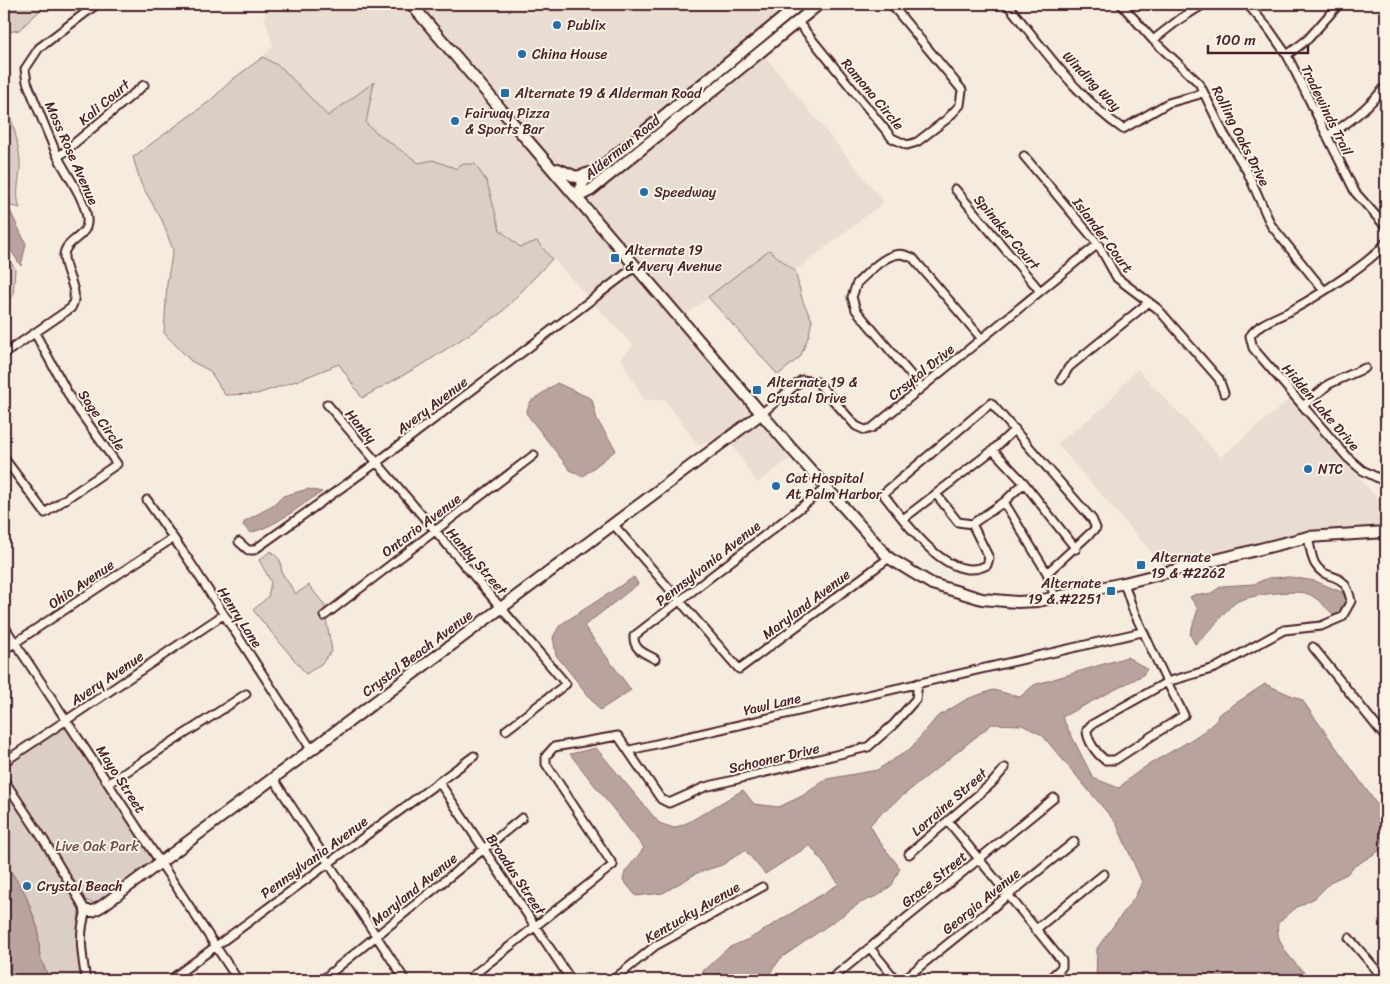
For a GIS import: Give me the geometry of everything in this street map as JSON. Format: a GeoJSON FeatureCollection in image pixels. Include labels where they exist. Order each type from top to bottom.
{"type":"FeatureCollection","features":[{"type":"Feature","properties":{"kind":"main road"},"geometry":{"type":"LineString","coordinates":[[411,4],[826,488],[889,558],[932,584],[964,595],[997,601],[1017,602],[1055,598],[1124,583],[1308,537],[1386,532]]}},
{"type":"Feature","properties":{"kind":"main road","name":"Alderman Road"},"geometry":{"type":"LineString","coordinates":[[577,196],[583,182],[800,4]]}},
{"type":"Feature","properties":{"kind":"main road","name":"Alderman Road"},"geometry":{"type":"LineString","coordinates":[[577,196],[591,190],[819,4]]}},
{"type":"Feature","properties":{"kind":"main road"},"geometry":{"type":"LineString","coordinates":[[546,161],[568,175],[576,177],[598,170]]}},
{"type":"Feature","properties":{"kind":"main road","name":"Crystal Beach Avenue"},"geometry":{"type":"LineString","coordinates":[[86,911],[93,911],[102,906],[762,413]]}},
{"type":"Feature","properties":{"kind":"street","name":"Moss Rose Avenue"},"geometry":{"type":"LineString","coordinates":[[35,333],[71,308],[74,302],[75,294],[67,267],[65,251],[84,231],[87,224],[84,207],[58,157],[27,82],[25,69],[39,48],[97,4]]}},
{"type":"Feature","properties":{"kind":"street","name":"Ramona Circle"},"geometry":{"type":"LineString","coordinates":[[797,21],[892,138],[907,145],[917,142],[960,105],[962,90],[891,4]]}},
{"type":"Feature","properties":{"kind":"street","name":"Winding Way"},"geometry":{"type":"LineString","coordinates":[[1006,4],[1084,94],[1108,118],[1123,129],[1168,103],[1197,95],[1203,91]]}},
{"type":"Feature","properties":{"kind":"street","name":"Rolling Oaks Drive"},"geometry":{"type":"LineString","coordinates":[[1121,4],[1153,40],[1199,83],[1224,134],[1247,170],[1272,226],[1324,291]]}},
{"type":"Feature","properties":{"kind":"street"},"geometry":{"type":"LineString","coordinates":[[1153,40],[1180,18],[1204,4]]}},
{"type":"Feature","properties":{"kind":"street","name":"Tradewinds Trail"},"geometry":{"type":"LineString","coordinates":[[1247,4],[1268,28],[1287,55],[1297,79],[1328,135],[1355,192],[1386,227]]}},
{"type":"Feature","properties":{"kind":"street"},"geometry":{"type":"LineString","coordinates":[[1287,55],[1308,39],[1339,4]]}},
{"type":"Feature","properties":{"kind":"street","name":"Kali Court"},"geometry":{"type":"LineString","coordinates":[[58,157],[144,85]]}},
{"type":"Feature","properties":{"kind":"street"},"geometry":{"type":"LineString","coordinates":[[1328,135],[1349,124],[1369,106],[1386,86]]}},
{"type":"Feature","properties":{"kind":"street","name":"Islander Court"},"geometry":{"type":"LineString","coordinates":[[1024,156],[1098,244],[1117,278],[1149,302],[1219,379],[1224,392]]}},
{"type":"Feature","properties":{"kind":"street","name":"Spinaker Court"},"geometry":{"type":"LineString","coordinates":[[954,190],[1040,291]]}},
{"type":"Feature","properties":{"kind":"street"},"geometry":{"type":"LineString","coordinates":[[1324,291],[1354,270],[1386,242]]}},
{"type":"Feature","properties":{"kind":"street","name":"Crsytal Drive"},"geometry":{"type":"LineString","coordinates":[[762,413],[802,380],[811,380],[817,382],[856,426],[865,430],[872,428],[1098,244]]}},
{"type":"Feature","properties":{"kind":"street"},"geometry":{"type":"LineString","coordinates":[[921,387],[856,310],[853,303],[857,283],[880,264],[897,255],[905,255],[912,258],[982,338]]}},
{"type":"Feature","properties":{"kind":"street","name":"Avery Avenue"},"geometry":{"type":"LineString","coordinates":[[239,542],[248,550],[254,550],[376,463],[636,266]]}},
{"type":"Feature","properties":{"kind":"street","name":"Hidden Lake Drive"},"geometry":{"type":"LineString","coordinates":[[1324,291],[1256,327],[1250,336],[1253,348],[1347,457],[1362,470],[1386,482]]}},
{"type":"Feature","properties":{"kind":"street"},"geometry":{"type":"LineString","coordinates":[[1061,380],[1069,367],[1149,302]]}},
{"type":"Feature","properties":{"kind":"street"},"geometry":{"type":"LineString","coordinates":[[4,354],[35,333]]}},
{"type":"Feature","properties":{"kind":"street","name":"Sage Circle"},"geometry":{"type":"LineString","coordinates":[[4,458],[45,513],[117,464],[72,401],[35,333]]}},
{"type":"Feature","properties":{"kind":"street"},"geometry":{"type":"LineString","coordinates":[[1303,406],[1329,384],[1365,368]]}},
{"type":"Feature","properties":{"kind":"street"},"geometry":{"type":"LineString","coordinates":[[972,524],[989,558],[987,565],[970,570],[950,564],[928,547],[883,494],[991,403],[1092,519],[1096,528],[1076,549],[1048,573]]}},
{"type":"Feature","properties":{"kind":"street","name":"Hanby"},"geometry":{"type":"LineString","coordinates":[[327,404],[376,463]]}},
{"type":"Feature","properties":{"kind":"street"},"geometry":{"type":"LineString","coordinates":[[903,519],[993,450],[1015,429]]}},
{"type":"Feature","properties":{"kind":"street"},"geometry":{"type":"LineString","coordinates":[[993,450],[1024,483],[1076,549]]}},
{"type":"Feature","properties":{"kind":"street","name":"Ontario Avenue"},"geometry":{"type":"LineString","coordinates":[[324,616],[534,456]]}},
{"type":"Feature","properties":{"kind":"street","name":"Hanby Street"},"geometry":{"type":"LineString","coordinates":[[376,463],[501,608]]}},
{"type":"Feature","properties":{"kind":"street"},"geometry":{"type":"LineString","coordinates":[[936,494],[958,522],[972,524],[1004,502],[1024,483]]}},
{"type":"Feature","properties":{"kind":"street","name":"Pennsylvania Avenue"},"geometry":{"type":"LineString","coordinates":[[655,658],[638,650],[633,642],[634,636],[826,488]]}},
{"type":"Feature","properties":{"kind":"street","name":"Henry Lane"},"geometry":{"type":"LineString","coordinates":[[147,500],[311,749]]}},
{"type":"Feature","properties":{"kind":"street"},"geometry":{"type":"LineString","coordinates":[[1004,502],[1048,573],[1055,598]]}},
{"type":"Feature","properties":{"kind":"street"},"geometry":{"type":"LineString","coordinates":[[613,524],[678,602]]}},
{"type":"Feature","properties":{"kind":"street"},"geometry":{"type":"LineString","coordinates":[[1124,583],[1142,632],[1168,682],[1184,714],[1115,760],[1106,760],[1087,736],[1087,730],[1092,724],[1168,682],[1215,668],[1284,630],[1321,626],[1342,617],[1351,601],[1348,587],[1344,581],[1322,571],[1315,564],[1308,537]]}},
{"type":"Feature","properties":{"kind":"street","name":"Ohio Avenue"},"geometry":{"type":"LineString","coordinates":[[4,650],[172,538]]}},
{"type":"Feature","properties":{"kind":"street","name":"Maryland Avenue"},"geometry":{"type":"LineString","coordinates":[[678,602],[739,669],[889,558]]}},
{"type":"Feature","properties":{"kind":"street"},"geometry":{"type":"LineString","coordinates":[[501,608],[566,684],[506,730]]}},
{"type":"Feature","properties":{"kind":"street","name":"Avery Avenue"},"geometry":{"type":"LineString","coordinates":[[4,762],[223,614]]}},
{"type":"Feature","properties":{"kind":"street","name":"Mayo Street"},"geometry":{"type":"LineString","coordinates":[[4,626],[238,980]]}},
{"type":"Feature","properties":{"kind":"street","name":"Yawl Lane"},"geometry":{"type":"LineString","coordinates":[[630,750],[1142,632]]}},
{"type":"Feature","properties":{"kind":"street"},"geometry":{"type":"LineString","coordinates":[[1313,647],[1386,738]]}},
{"type":"Feature","properties":{"kind":"street","name":"Schooner Drive"},"geometry":{"type":"LineString","coordinates":[[630,750],[661,799],[669,803],[705,787],[868,747],[893,725],[916,698],[918,683]]}},
{"type":"Feature","properties":{"kind":"street"},"geometry":{"type":"LineString","coordinates":[[109,783],[246,694]]}},
{"type":"Feature","properties":{"kind":"street"},"geometry":{"type":"LineString","coordinates":[[467,980],[613,865],[546,764],[546,756],[554,747],[618,736],[630,750]]}},
{"type":"Feature","properties":{"kind":"street","name":"Pennsylvania Avenue"},"geometry":{"type":"LineString","coordinates":[[170,980],[474,756]]}},
{"type":"Feature","properties":{"kind":"street","name":"Lorraine Street"},"geometry":{"type":"LineString","coordinates":[[909,854],[992,783],[1005,768]]}},
{"type":"Feature","properties":{"kind":"street"},"geometry":{"type":"LineString","coordinates":[[273,778],[406,980]]}},
{"type":"Feature","properties":{"kind":"street"},"geometry":{"type":"LineString","coordinates":[[4,780],[45,842],[86,911],[81,927],[80,949],[86,980]]}},
{"type":"Feature","properties":{"kind":"street","name":"Broadus Street"},"geometry":{"type":"LineString","coordinates":[[439,782],[571,980]]}},
{"type":"Feature","properties":{"kind":"street","name":"Grace Street"},"geometry":{"type":"LineString","coordinates":[[830,980],[1054,798]]}},
{"type":"Feature","properties":{"kind":"street","name":"Maryland Avenue"},"geometry":{"type":"LineString","coordinates":[[322,980],[522,818]]}},
{"type":"Feature","properties":{"kind":"street"},"geometry":{"type":"LineString","coordinates":[[948,821],[1007,896],[1062,961],[1062,967],[1048,980]]}},
{"type":"Feature","properties":{"kind":"street","name":"Georgia Avenue"},"geometry":{"type":"LineString","coordinates":[[903,980],[1074,842]]}},
{"type":"Feature","properties":{"kind":"street"},"geometry":{"type":"LineString","coordinates":[[1035,930],[1104,874]]}},
{"type":"Feature","properties":{"kind":"street","name":"Kentucky Avenue"},"geometry":{"type":"LineString","coordinates":[[613,980],[655,946],[762,887]]}},
{"type":"Feature","properties":{"kind":"street"},"geometry":{"type":"LineString","coordinates":[[1349,938],[1385,980]]}},
{"type":"Feature","properties":{"kind":"street"},"geometry":{"type":"LineString","coordinates":[[870,948],[896,980]]}},
{"type":"Feature","properties":{"kind":"shaded area"},"geometry":{"type":"Polygon","coordinates":[[[267,4],[407,4],[631,265],[588,297],[537,241],[520,247],[500,230],[487,182],[475,164],[457,169],[433,160],[419,163],[402,149],[381,138],[366,123],[373,83],[328,116],[282,68],[263,57],[273,46],[265,19],[267,4]]]}},
{"type":"Feature","properties":{"kind":"shaded area"},"geometry":{"type":"Polygon","coordinates":[[[416,4],[700,4],[709,9],[716,7],[718,4],[794,4],[576,190],[416,4]]]}},
{"type":"Feature","properties":{"kind":"shaded area"},"geometry":{"type":"Polygon","coordinates":[[[755,45],[758,48],[585,189],[586,185],[755,45]]]}},
{"type":"Feature","properties":{"kind":"shaded area"},"geometry":{"type":"Polygon","coordinates":[[[763,54],[884,202],[795,271],[769,250],[685,316],[762,408],[583,198],[763,54]]]}},
{"type":"Feature","properties":{"kind":"shaded area"},"geometry":{"type":"Polygon","coordinates":[[[4,198],[26,244],[21,266],[4,240],[4,198]]]}},
{"type":"Feature","properties":{"kind":"shaded area"},"geometry":{"type":"Polygon","coordinates":[[[636,271],[757,412],[723,437],[698,445],[665,400],[644,400],[621,359],[633,345],[593,303],[636,271]]]}},
{"type":"Feature","properties":{"kind":"shaded area"},"geometry":{"type":"Polygon","coordinates":[[[1137,369],[1221,457],[1290,399],[1386,508],[1386,529],[1319,530],[1166,569],[1057,444],[1103,408],[1137,369]]]}},
{"type":"Feature","properties":{"kind":"shaded area"},"geometry":{"type":"Polygon","coordinates":[[[557,383],[592,399],[597,420],[616,450],[582,477],[570,470],[526,413],[530,402],[557,383]]]}},
{"type":"Feature","properties":{"kind":"shaded area"},"geometry":{"type":"Polygon","coordinates":[[[762,418],[794,456],[757,483],[730,442],[762,418]]]}},
{"type":"Feature","properties":{"kind":"shaded area"},"geometry":{"type":"Polygon","coordinates":[[[308,489],[322,492],[260,530],[250,533],[243,525],[245,521],[274,505],[283,496],[308,489]]]}},
{"type":"Feature","properties":{"kind":"shaded area"},"geometry":{"type":"Polygon","coordinates":[[[634,577],[638,584],[584,626],[631,690],[600,710],[556,655],[553,637],[560,625],[634,577]]]}},
{"type":"Feature","properties":{"kind":"shaded area"},"geometry":{"type":"Polygon","coordinates":[[[1290,577],[1315,581],[1344,593],[1347,603],[1335,616],[1318,600],[1308,594],[1293,592],[1260,595],[1241,600],[1229,608],[1206,635],[1195,644],[1190,634],[1198,609],[1190,597],[1196,594],[1208,595],[1222,586],[1254,584],[1268,578],[1290,577]]]}},
{"type":"Feature","properties":{"kind":"shaded area"},"geometry":{"type":"Polygon","coordinates":[[[1127,657],[1147,669],[1143,675],[1062,717],[1093,778],[1119,788],[1142,769],[1206,730],[1217,720],[1218,715],[1265,684],[1302,700],[1383,813],[1386,832],[1379,851],[1353,867],[1347,874],[1332,881],[1315,898],[1297,907],[1278,923],[1278,931],[1283,947],[1311,980],[1096,980],[1097,948],[1135,897],[1142,882],[1116,823],[1042,735],[1022,725],[992,724],[880,814],[870,825],[879,841],[900,868],[892,885],[879,895],[860,903],[781,958],[765,980],[704,980],[703,971],[728,948],[751,938],[839,884],[810,845],[765,874],[745,850],[722,865],[697,873],[663,893],[636,896],[623,880],[625,872],[644,848],[570,754],[596,748],[659,823],[674,828],[689,822],[743,790],[754,804],[779,807],[802,796],[827,779],[877,770],[910,749],[937,717],[967,699],[993,690],[1020,697],[1034,685],[1127,657]]]}},
{"type":"Feature","properties":{"kind":"shaded area"},"geometry":{"type":"Polygon","coordinates":[[[4,861],[25,893],[38,929],[40,958],[50,980],[4,980],[4,861]]]}},
{"type":"Feature","properties":{"kind":"green space"},"geometry":{"type":"Polygon","coordinates":[[[4,4],[47,4],[19,30],[4,33],[4,4]]]}},
{"type":"Feature","properties":{"kind":"green space"},"geometry":{"type":"Polygon","coordinates":[[[263,57],[282,68],[328,116],[374,82],[366,123],[372,129],[419,163],[433,160],[457,169],[461,164],[475,164],[487,182],[500,230],[520,247],[537,241],[552,259],[500,314],[425,363],[362,398],[339,364],[257,394],[225,395],[210,371],[191,361],[164,333],[167,283],[173,250],[162,220],[141,184],[133,157],[210,101],[233,79],[263,57]]]}},
{"type":"Feature","properties":{"kind":"green space"},"geometry":{"type":"Polygon","coordinates":[[[4,97],[14,128],[19,153],[18,202],[20,208],[11,206],[4,191],[4,97]]]}},
{"type":"Feature","properties":{"kind":"green space"},"geometry":{"type":"Polygon","coordinates":[[[769,250],[795,271],[803,302],[812,320],[809,335],[800,357],[778,375],[708,297],[769,250]]]}},
{"type":"Feature","properties":{"kind":"green space"},"geometry":{"type":"Polygon","coordinates":[[[4,251],[15,269],[13,296],[4,304],[4,251]]]}},
{"type":"Feature","properties":{"kind":"green space"},"geometry":{"type":"Polygon","coordinates":[[[271,551],[280,560],[282,573],[296,594],[309,585],[325,606],[325,610],[319,615],[324,621],[326,619],[332,651],[321,664],[306,674],[253,610],[268,597],[271,582],[259,560],[271,551]]]}},
{"type":"Feature","properties":{"kind":"green space","name":"Live Oak Park"},"geometry":{"type":"Polygon","coordinates":[[[60,728],[66,729],[71,734],[152,857],[151,864],[95,904],[82,899],[47,839],[4,772],[4,765],[60,728]]]}},
{"type":"Feature","properties":{"kind":"green space"},"geometry":{"type":"Polygon","coordinates":[[[4,780],[79,902],[78,935],[83,980],[50,980],[40,958],[38,929],[25,893],[4,861],[4,780]]]}},
{"type":"Feature","properties":{"kind":"place","name":"Publix"},"geometry":{"type":"Point","coordinates":[557,25]}},
{"type":"Feature","properties":{"kind":"place","name":"China House"},"geometry":{"type":"Point","coordinates":[522,54]}},
{"type":"Feature","properties":{"kind":"place","name":"Alternate 19 & Alderman Road"},"geometry":{"type":"Point","coordinates":[505,93]}},
{"type":"Feature","properties":{"kind":"place","name":"Fairway Pizza & Sports Bar"},"geometry":{"type":"Point","coordinates":[455,121]}},
{"type":"Feature","properties":{"kind":"place","name":"Speedway"},"geometry":{"type":"Point","coordinates":[644,192]}},
{"type":"Feature","properties":{"kind":"place","name":"Alternate 19 & Avery Avenue"},"geometry":{"type":"Point","coordinates":[615,258]}},
{"type":"Feature","properties":{"kind":"place","name":"Alternate 19 & Crystal Drive"},"geometry":{"type":"Point","coordinates":[757,390]}},
{"type":"Feature","properties":{"kind":"place","name":"NTC"},"geometry":{"type":"Point","coordinates":[1308,469]}},
{"type":"Feature","properties":{"kind":"place","name":"Cat Hospital At Palm Harbor"},"geometry":{"type":"Point","coordinates":[776,486]}},
{"type":"Feature","properties":{"kind":"place","name":"Alternate 19 & #2262"},"geometry":{"type":"Point","coordinates":[1141,565]}},
{"type":"Feature","properties":{"kind":"place","name":"Alternate 19 & #2251"},"geometry":{"type":"Point","coordinates":[1111,591]}},
{"type":"Feature","properties":{"kind":"place","name":"Crystal Beach"},"geometry":{"type":"Point","coordinates":[27,886]}}]}
